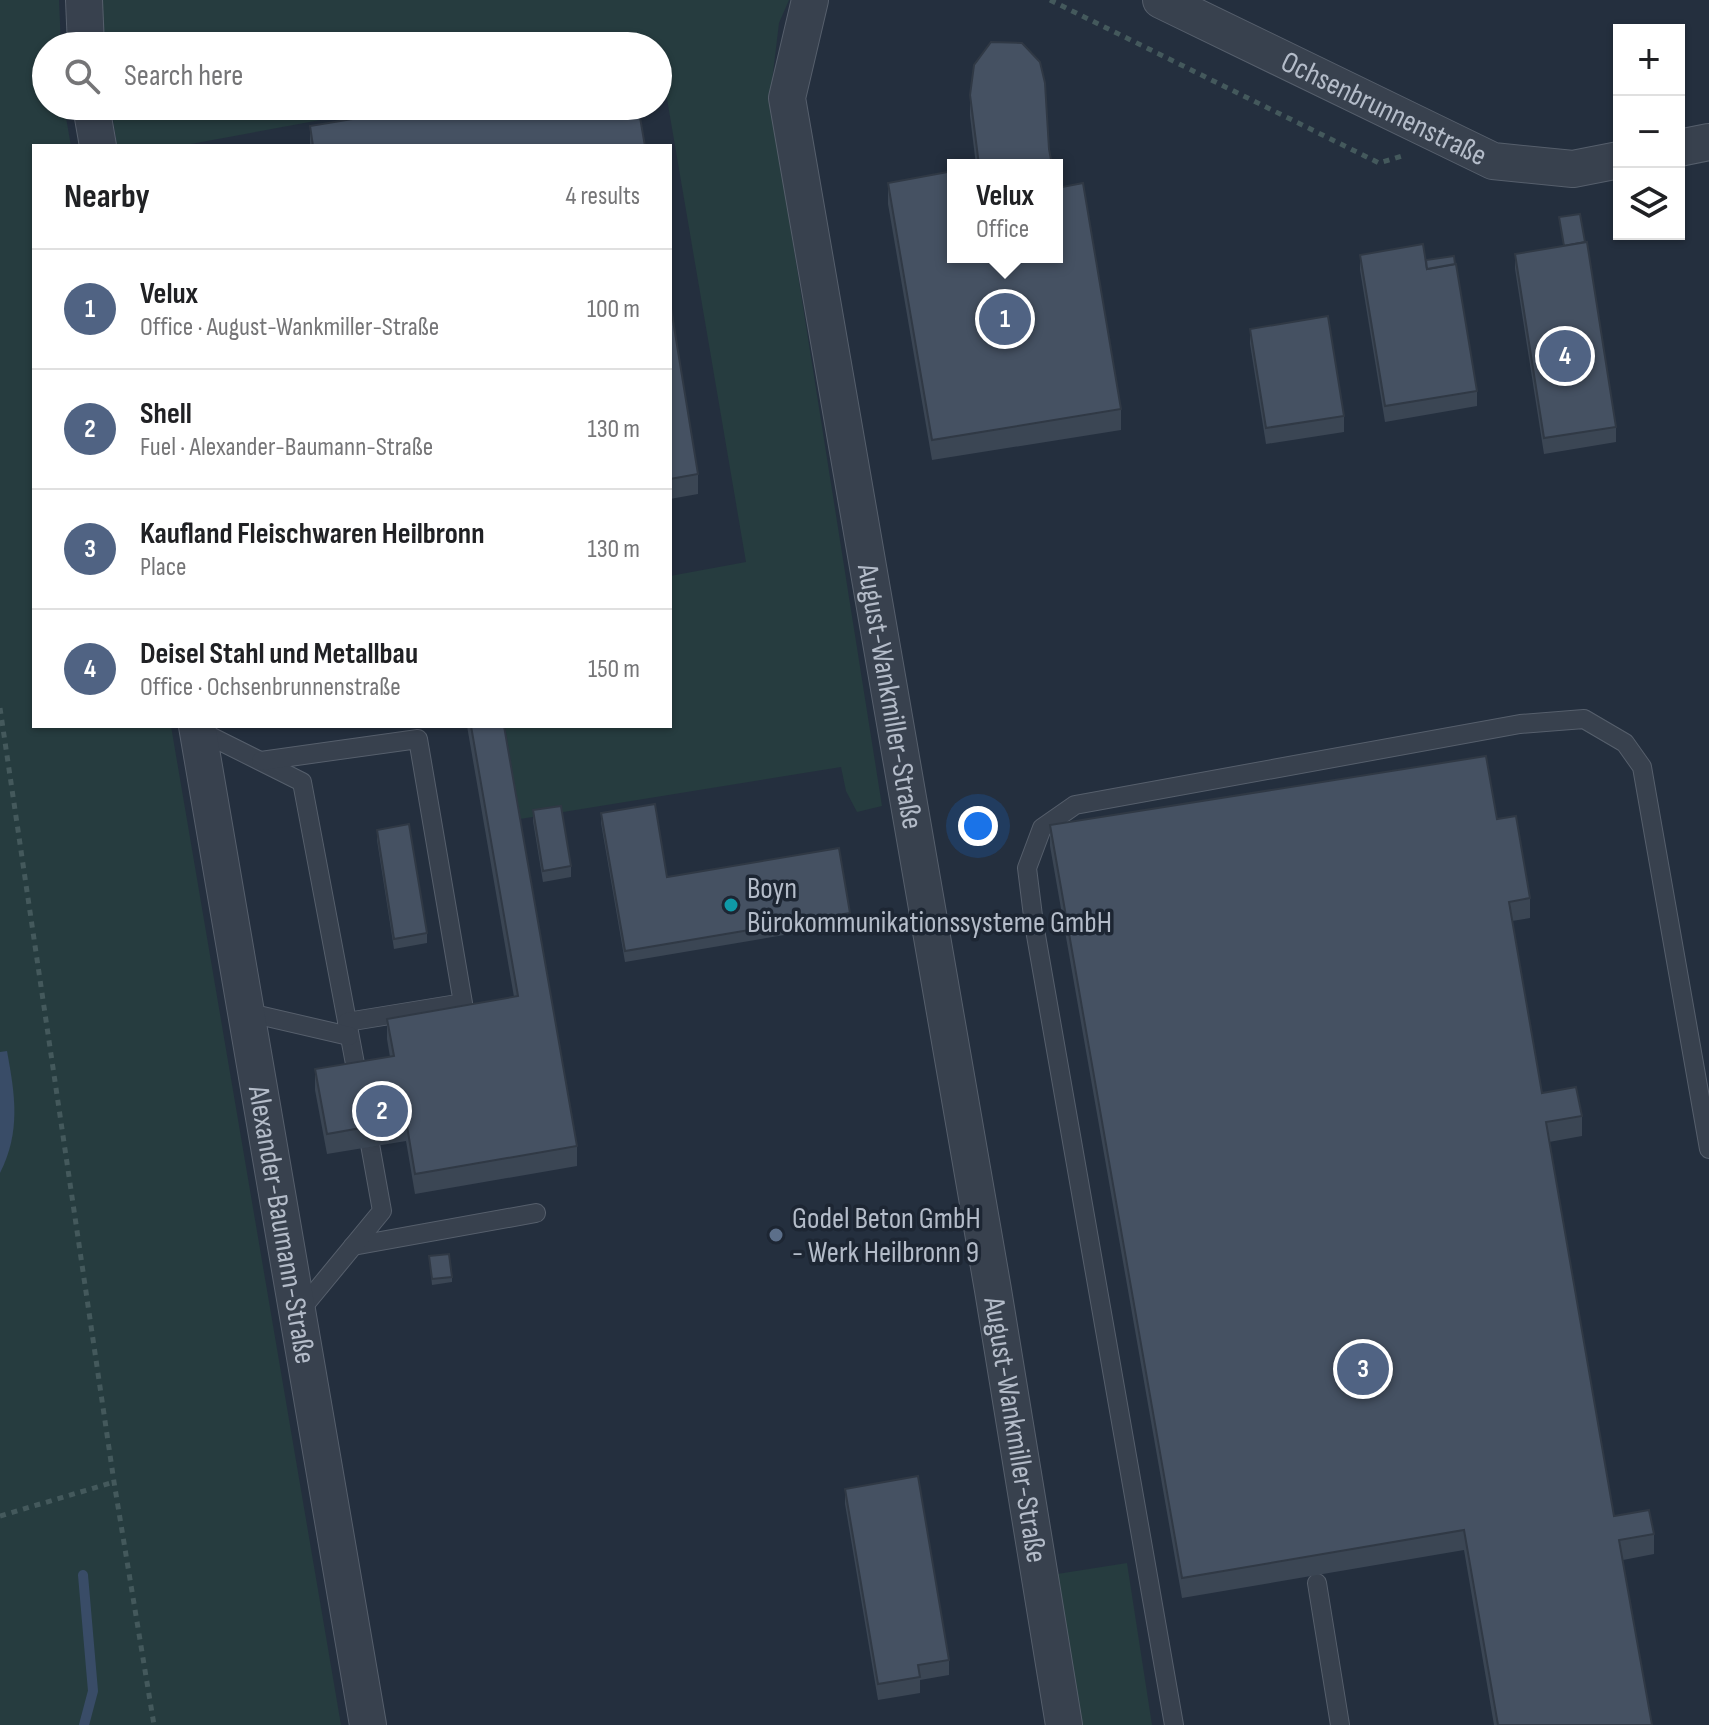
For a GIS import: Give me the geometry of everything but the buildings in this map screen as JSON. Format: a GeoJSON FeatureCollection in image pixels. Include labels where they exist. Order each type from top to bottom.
{"type":"FeatureCollection","features":[{"type":"Feature","properties":{"kind":"street"},"geometry":{"type":"LineString","coordinates":[[84,0],[85,32]]}},
{"type":"Feature","properties":{"kind":"street","name":"August-Wankmiller-Straße"},"geometry":{"type":"LineString","coordinates":[[810,0],[787,98],[993,1290],[1064,1725]]}},
{"type":"Feature","properties":{"kind":"street","name":"Ochsenbrunnenstraße"},"geometry":{"type":"LineString","coordinates":[[1161,0],[1493,161],[1573,169],[1613,161]]}},
{"type":"Feature","properties":{"kind":"street"},"geometry":{"type":"LineString","coordinates":[[93,120],[98,144]]}},
{"type":"Feature","properties":{"kind":"street"},"geometry":{"type":"LineString","coordinates":[[1685,147],[1709,142]]}},
{"type":"Feature","properties":{"kind":"street","name":"Alexander-Baumann-Straße"},"geometry":{"type":"LineString","coordinates":[[197,728],[368,1725]]}},
{"type":"Feature","properties":{"kind":"lane"},"geometry":{"type":"LineString","coordinates":[[1174,1725],[1034,924],[1027,868],[1042,828],[1075,805],[1104,799],[1520,724],[1584,719],[1625,743],[1642,767],[1709,1149]]}},
{"type":"Feature","properties":{"kind":"lane"},"geometry":{"type":"LineString","coordinates":[[197,728],[302,782],[382,1211],[296,1315]]}},
{"type":"Feature","properties":{"kind":"lane"},"geometry":{"type":"LineString","coordinates":[[245,1012],[348,1029],[463,1003],[418,739],[261,761]]}},
{"type":"Feature","properties":{"kind":"lane"},"geometry":{"type":"LineString","coordinates":[[353,1246],[536,1213]]}},
{"type":"Feature","properties":{"kind":"lane"},"geometry":{"type":"LineString","coordinates":[[1317,1583],[1340,1725]]}},
{"type":"Feature","properties":{"kind":"path"},"geometry":{"type":"LineString","coordinates":[[0,708],[114,1482],[154,1725]]}},
{"type":"Feature","properties":{"kind":"path"},"geometry":{"type":"LineString","coordinates":[[0,1516],[114,1482]]}},
{"type":"Feature","properties":{"kind":"green space"},"geometry":{"type":"Polygon","coordinates":[[[0,0],[59,0],[60,32],[32,32],[32,120],[66,120],[71,144],[32,144],[32,728],[171,728],[341,1725],[0,1725],[0,0]]]}},
{"type":"Feature","properties":{"kind":"green space"},"geometry":{"type":"Polygon","coordinates":[[[101,0],[789,0],[779,23],[770,98],[882,806],[857,812],[846,791],[841,767],[520,819],[505,728],[672,728],[672,576],[746,562],[671,120],[672,32],[102,32],[101,0]]]}},
{"type":"Feature","properties":{"kind":"green space"},"geometry":{"type":"Polygon","coordinates":[[[113,120],[320,120],[191,144],[117,144],[113,120]]]}},
{"type":"Feature","properties":{"kind":"green space"},"geometry":{"type":"Polygon","coordinates":[[[1127,1563],[1152,1725],[1081,1725],[1057,1574],[1127,1563]]]}},
{"type":"Feature","properties":{"kind":"water"},"geometry":{"type":"Polygon","coordinates":[[[7,1051],[14,1098],[14,1128],[0,1173],[0,1052],[7,1051]]]}},
{"type":"Feature","properties":{"kind":"waterway"},"geometry":{"type":"LineString","coordinates":[[83,1575],[93,1691],[84,1725]]}},
{"type":"Feature","properties":{"kind":"place","name":"Velux"},"geometry":{"type":"Point","coordinates":[1005,319]}},
{"type":"Feature","properties":{"kind":"place","name":"Deisel Stahl und Metallbau"},"geometry":{"type":"Point","coordinates":[1565,356]}},
{"type":"Feature","properties":{"kind":"place","name":"Boyn Bürokommunikationssysteme GmbH"},"geometry":{"type":"Point","coordinates":[731,905]}},
{"type":"Feature","properties":{"kind":"place","name":"Shell"},"geometry":{"type":"Point","coordinates":[382,1111]}},
{"type":"Feature","properties":{"kind":"place","name":"Godel Beton GmbH - Werk Heilbronn 9"},"geometry":{"type":"Point","coordinates":[776,1235]}},
{"type":"Feature","properties":{"kind":"place","name":"Kaufland Fleischwaren Heilbronn"},"geometry":{"type":"Point","coordinates":[1363,1369]}}]}
